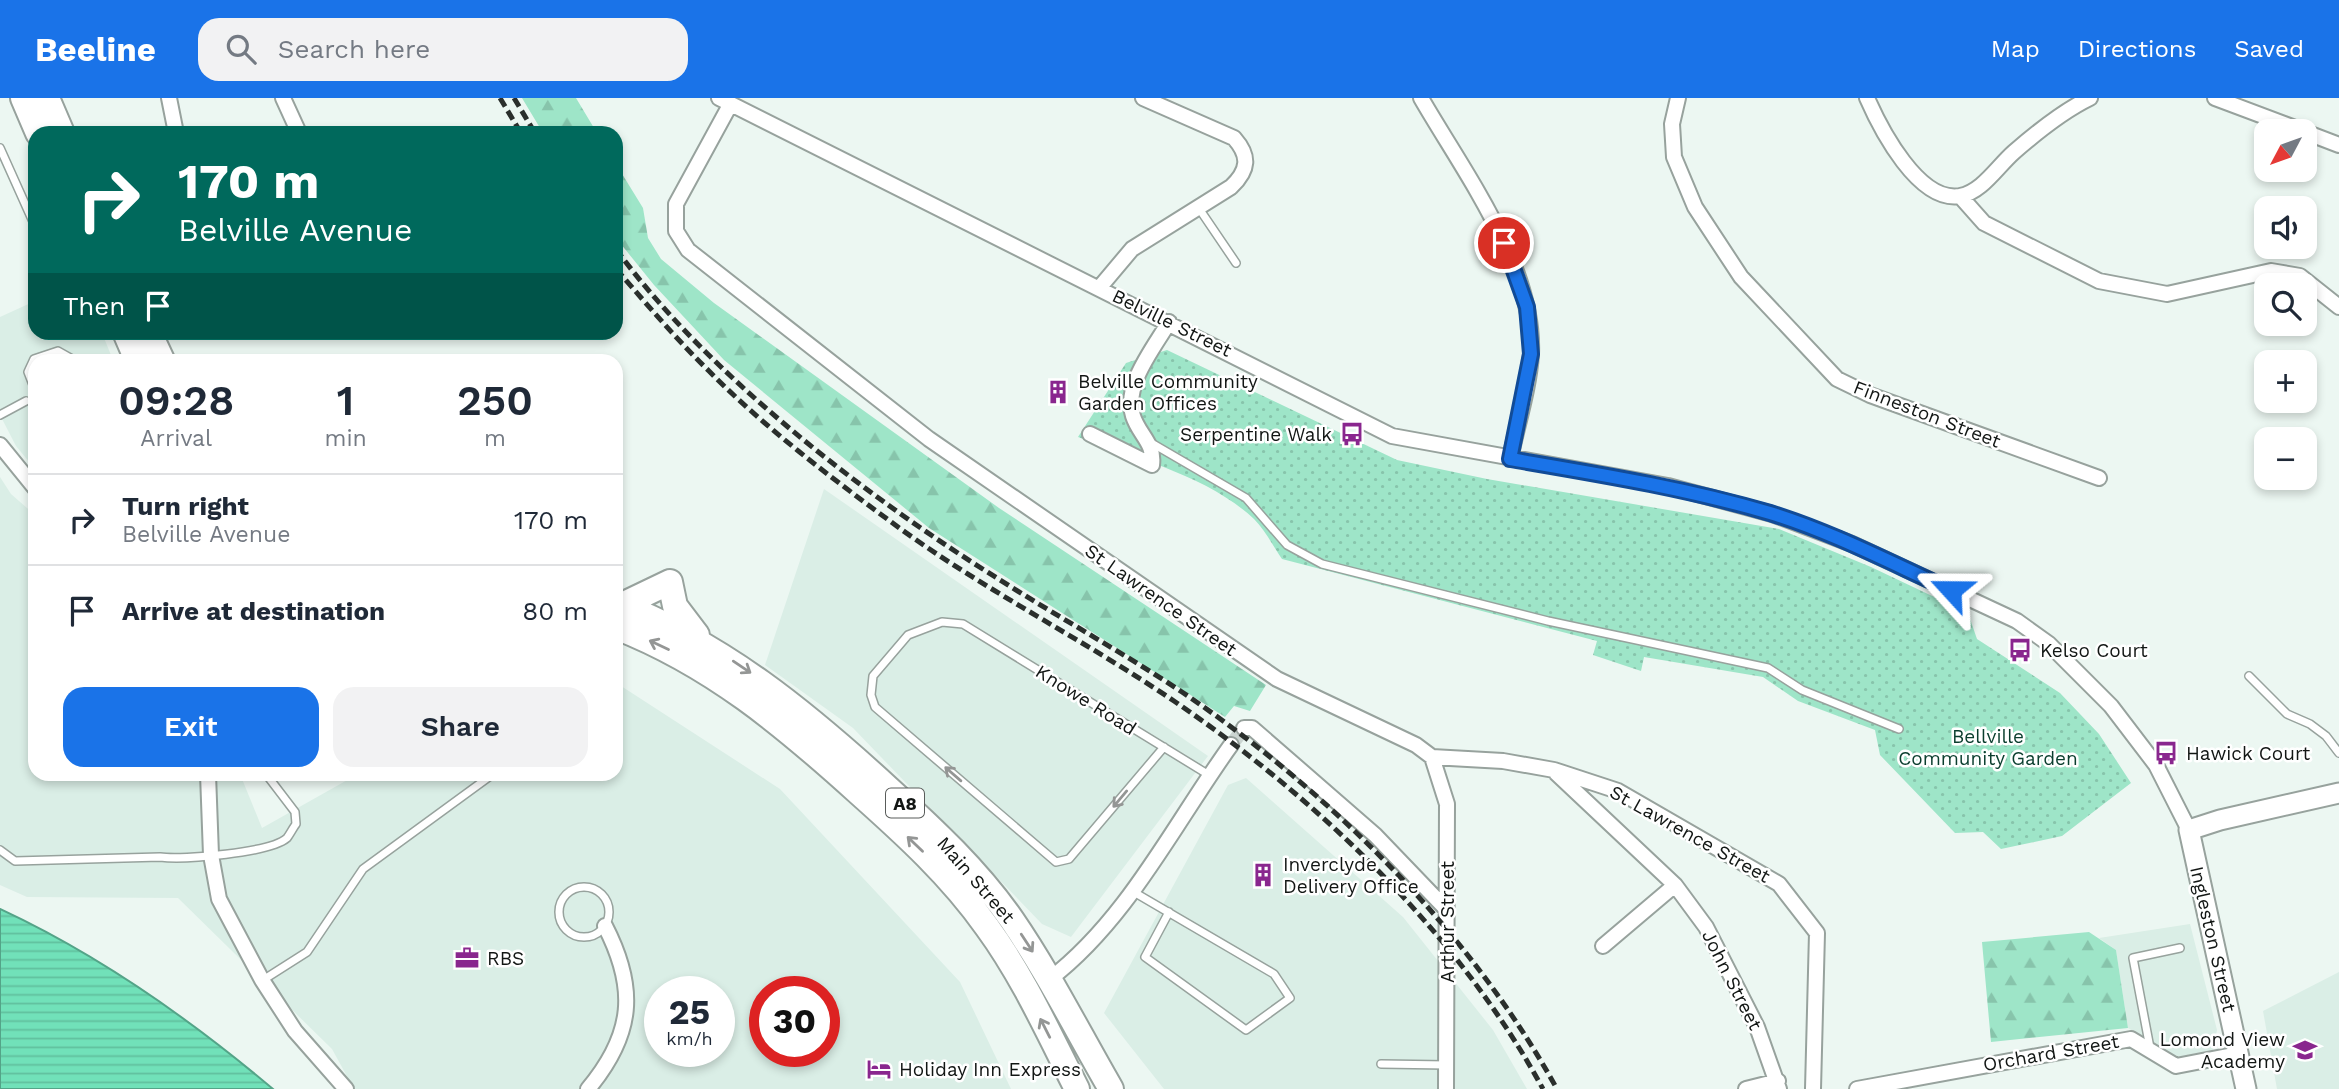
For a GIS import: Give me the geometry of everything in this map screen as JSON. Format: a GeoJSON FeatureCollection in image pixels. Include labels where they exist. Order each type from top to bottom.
{"type":"FeatureCollection","features":[{"type":"Feature","properties":{"kind":"highway"},"geometry":{"type":"LineString","coordinates":[[23,98],[35,126]]}},
{"type":"Feature","properties":{"kind":"highway"},"geometry":{"type":"LineString","coordinates":[[47,98],[59,126]]}},
{"type":"Feature","properties":{"kind":"highway"},"geometry":{"type":"LineString","coordinates":[[623,609],[670,582],[675,607],[703,642]]}},
{"type":"Feature","properties":{"kind":"highway","name":"Main Street"},"geometry":{"type":"LineString","coordinates":[[623,614],[703,642],[786,699],[929,825],[994,896],[1049,979],[1111,1089]]}},
{"type":"Feature","properties":{"kind":"highway","name":"Main Street"},"geometry":{"type":"LineString","coordinates":[[623,616],[761,707],[923,851],[968,902],[1004,952],[1077,1089]]}},
{"type":"Feature","properties":{"kind":"main road"},"geometry":{"type":"LineString","coordinates":[[2189,830],[2220,820],[2339,793]]}},
{"type":"Feature","properties":{"kind":"main road","name":"Ingleston Street"},"geometry":{"type":"LineString","coordinates":[[2189,830],[2246,1089]]}},
{"type":"Feature","properties":{"kind":"street"},"geometry":{"type":"LineString","coordinates":[[169,98],[175,126]]}},
{"type":"Feature","properties":{"kind":"street"},"geometry":{"type":"LineString","coordinates":[[283,98],[296,126]]}},
{"type":"Feature","properties":{"kind":"street"},"geometry":{"type":"LineString","coordinates":[[1100,287],[1132,249],[1242,177],[1247,162],[1245,150],[1234,138],[1176,104],[1143,98]]}},
{"type":"Feature","properties":{"kind":"street"},"geometry":{"type":"LineString","coordinates":[[1421,98],[1504,243],[1527,307],[1531,354],[1510,459]]}},
{"type":"Feature","properties":{"kind":"street","name":"Finneston Street"},"geometry":{"type":"LineString","coordinates":[[1678,98],[1672,124],[1674,158],[1695,207],[1741,277],[1837,379],[1870,395],[2099,478]]}},
{"type":"Feature","properties":{"kind":"street"},"geometry":{"type":"LineString","coordinates":[[1867,98],[1884,132],[1907,165],[1928,189],[1948,198],[1972,194],[2015,152],[2071,107],[2090,98]]}},
{"type":"Feature","properties":{"kind":"street"},"geometry":{"type":"LineString","coordinates":[[2215,98],[2270,119]]}},
{"type":"Feature","properties":{"kind":"street","name":"Belville Street"},"geometry":{"type":"LineString","coordinates":[[725,101],[1392,436],[1668,486],[1772,514],[1852,544],[2017,621],[2049,644],[2111,706],[2156,765],[2189,830]]}},
{"type":"Feature","properties":{"kind":"street","name":"St Lawrence Street"},"geometry":{"type":"LineString","coordinates":[[725,101],[676,204],[676,231],[688,250],[929,439],[1277,679],[1416,745],[1432,757],[1503,761],[1554,770],[1618,791],[1779,884],[1817,933],[1813,1089]]}},
{"type":"Feature","properties":{"kind":"street"},"geometry":{"type":"LineString","coordinates":[[2317,137],[2339,145]]}},
{"type":"Feature","properties":{"kind":"street"},"geometry":{"type":"LineString","coordinates":[[1960,196],[1984,223],[2099,281],[2167,294],[2271,271],[2300,276],[2339,307]]}},
{"type":"Feature","properties":{"kind":"street"},"geometry":{"type":"LineString","coordinates":[[1090,434],[1152,465],[1154,452],[1133,417],[1130,396],[1169,322]]}},
{"type":"Feature","properties":{"kind":"street"},"geometry":{"type":"LineString","coordinates":[[0,446],[28,480]]}},
{"type":"Feature","properties":{"kind":"street"},"geometry":{"type":"LineString","coordinates":[[1244,728],[1252,727],[1375,835],[1447,911]]}},
{"type":"Feature","properties":{"kind":"street"},"geometry":{"type":"LineString","coordinates":[[1049,979],[1077,956],[1132,891],[1231,745]]}},
{"type":"Feature","properties":{"kind":"street","name":"Arthur Street"},"geometry":{"type":"LineString","coordinates":[[1432,757],[1447,804],[1446,1089]]}},
{"type":"Feature","properties":{"kind":"street","name":"John Street"},"geometry":{"type":"LineString","coordinates":[[1554,770],[1675,885],[1706,927],[1757,1027],[1778,1085],[1746,1089]]}},
{"type":"Feature","properties":{"kind":"street"},"geometry":{"type":"LineString","coordinates":[[208,781],[211,855],[219,899],[262,980],[295,1031],[346,1089]]}},
{"type":"Feature","properties":{"kind":"street"},"geometry":{"type":"LineString","coordinates":[[1603,946],[1675,885]]}},
{"type":"Feature","properties":{"kind":"street"},"geometry":{"type":"LineString","coordinates":[[588,1089],[618,1042],[626,1010],[627,980],[605,926]]}},
{"type":"Feature","properties":{"kind":"street","name":"Orchard Street"},"geometry":{"type":"LineString","coordinates":[[1857,1089],[2131,1038],[2176,1066],[2238,1054]]}},
{"type":"Feature","properties":{"kind":"lane"},"geometry":{"type":"LineString","coordinates":[[0,148],[28,210]]}},
{"type":"Feature","properties":{"kind":"lane"},"geometry":{"type":"LineString","coordinates":[[1198,207],[1236,263]]}},
{"type":"Feature","properties":{"kind":"lane"},"geometry":{"type":"LineString","coordinates":[[0,415],[26,401]]}},
{"type":"Feature","properties":{"kind":"lane"},"geometry":{"type":"LineString","coordinates":[[1147,440],[1246,498],[1287,545],[1322,564],[1548,621],[1768,668],[1802,690],[1899,729]]}},
{"type":"Feature","properties":{"kind":"lane","name":"Knowe Road"},"geometry":{"type":"LineString","coordinates":[[1164,747],[1069,859],[1056,862],[875,707],[871,695],[873,676],[908,635],[942,622],[963,624],[1164,747],[1209,775]]}},
{"type":"Feature","properties":{"kind":"lane"},"geometry":{"type":"LineString","coordinates":[[2249,676],[2287,714],[2310,724],[2326,737],[2339,753]]}},
{"type":"Feature","properties":{"kind":"lane"},"geometry":{"type":"LineString","coordinates":[[0,850],[15,861],[160,857],[177,860],[246,852],[288,837],[296,824],[295,812],[271,781]]}},
{"type":"Feature","properties":{"kind":"lane"},"geometry":{"type":"LineString","coordinates":[[262,980],[307,952],[363,869],[483,781]]}},
{"type":"Feature","properties":{"kind":"lane"},"geometry":{"type":"LineString","coordinates":[[581,886],[600,892],[609,909],[605,926],[597,934],[582,937],[563,927],[558,909],[564,895],[581,886]]}},
{"type":"Feature","properties":{"kind":"lane"},"geometry":{"type":"LineString","coordinates":[[1132,891],[1169,912],[1274,974],[1290,998],[1246,1030],[1145,957],[1169,912]]}},
{"type":"Feature","properties":{"kind":"lane"},"geometry":{"type":"LineString","coordinates":[[2150,1048],[2133,958],[2180,948]]}},
{"type":"Feature","properties":{"kind":"lane"},"geometry":{"type":"LineString","coordinates":[[1381,1064],[1447,1065]]}},
{"type":"Feature","properties":{"kind":"shaded area"},"geometry":{"type":"Polygon","coordinates":[[[28,304],[28,340],[105,340],[111,354],[28,354],[28,461],[16,446],[0,415],[0,317],[28,304]]]}},
{"type":"Feature","properties":{"kind":"shaded area"},"geometry":{"type":"Polygon","coordinates":[[[0,477],[11,494],[28,509],[28,781],[243,781],[262,828],[346,781],[623,781],[623,687],[780,789],[960,982],[1011,1089],[354,1089],[332,1049],[178,898],[27,897],[0,885],[0,477]]]}},
{"type":"Feature","properties":{"kind":"shaded area"},"geometry":{"type":"Polygon","coordinates":[[[824,489],[1208,756],[1071,937],[1042,924],[853,728],[765,665],[824,489]]]}},
{"type":"Feature","properties":{"kind":"shaded area"},"geometry":{"type":"Polygon","coordinates":[[[1246,778],[1403,917],[1493,1030],[1527,1089],[1164,1089],[1104,1013],[1228,785],[1246,778]]]}},
{"type":"Feature","properties":{"kind":"shaded area"},"geometry":{"type":"Polygon","coordinates":[[[0,909],[73,947],[142,990],[176,1013],[273,1089],[0,1089],[0,909]]]}},
{"type":"Feature","properties":{"kind":"shaded area"},"geometry":{"type":"Polygon","coordinates":[[[2190,924],[2217,1030],[2213,1050],[2177,1057],[2128,1028],[2116,950],[2099,938],[2190,924]]]}},
{"type":"Feature","properties":{"kind":"shaded area","name":"Lomond View Academy"},"geometry":{"type":"Polygon","coordinates":[[[2339,972],[2339,1089],[2277,1089],[2263,1011],[2339,972]]]}},
{"type":"Feature","properties":{"kind":"green space"},"geometry":{"type":"Polygon","coordinates":[[[522,98],[576,98],[593,126],[539,126],[522,98]]]}},
{"type":"Feature","properties":{"kind":"green space"},"geometry":{"type":"Polygon","coordinates":[[[623,175],[643,208],[648,238],[661,259],[714,303],[999,508],[1266,685],[1250,711],[1234,706],[1225,717],[929,528],[724,360],[654,285],[623,247],[623,175]]]}},
{"type":"Feature","properties":{"kind":"green space","name":"Bellville Community Garden"},"geometry":{"type":"Polygon","coordinates":[[[1167,350],[1397,460],[1487,479],[1779,529],[1871,567],[1968,613],[1977,639],[2060,693],[2099,734],[2131,783],[2062,836],[2001,849],[1983,832],[1955,833],[1880,755],[1875,730],[1798,701],[1763,677],[1644,657],[1641,671],[1593,655],[1597,641],[1282,559],[1254,519],[1215,491],[1170,470],[1078,437],[1126,363],[1167,350]]]}},
{"type":"Feature","properties":{"kind":"green space"},"geometry":{"type":"Polygon","coordinates":[[[2089,932],[2116,950],[2128,1028],[1991,1042],[1982,942],[2089,932]]]}},
{"type":"Feature","properties":{"kind":"tunnel"},"geometry":{"type":"LineString","coordinates":[[1231,745],[1244,728]]}},
{"type":"Feature","properties":{"kind":"railway"},"geometry":{"type":"LineString","coordinates":[[500,98],[517,126]]}},
{"type":"Feature","properties":{"kind":"railway"},"geometry":{"type":"LineString","coordinates":[[514,98],[531,126]]}},
{"type":"Feature","properties":{"kind":"railway"},"geometry":{"type":"LineString","coordinates":[[623,258],[695,342],[791,430],[842,471],[946,545],[1182,692],[1237,731],[1343,820],[1439,920],[1483,974],[1557,1089]]}},
{"type":"Feature","properties":{"kind":"railway"},"geometry":{"type":"LineString","coordinates":[[623,277],[731,392],[825,472],[931,550],[1174,701],[1228,740],[1332,826],[1428,924],[1509,1032],[1543,1089]]}},
{"type":"Feature","properties":{"kind":"place","name":"Belville Community Garden Offices"},"geometry":{"type":"Point","coordinates":[1058,392]}},
{"type":"Feature","properties":{"kind":"place","name":"Serpentine Walk"},"geometry":{"type":"Point","coordinates":[1352,434]}},
{"type":"Feature","properties":{"kind":"place","name":"Kelso Court"},"geometry":{"type":"Point","coordinates":[2020,650]}},
{"type":"Feature","properties":{"kind":"place","name":"Hawick Court"},"geometry":{"type":"Point","coordinates":[2166,753]}},
{"type":"Feature","properties":{"kind":"place","name":"Inverclyde Delivery Office"},"geometry":{"type":"Point","coordinates":[1263,875]}},
{"type":"Feature","properties":{"kind":"place","name":"RBS"},"geometry":{"type":"Point","coordinates":[467,958]}},
{"type":"Feature","properties":{"kind":"place","name":"Lomond View Academy"},"geometry":{"type":"Point","coordinates":[2305,1050]}},
{"type":"Feature","properties":{"kind":"place","name":"Holiday Inn Express"},"geometry":{"type":"Point","coordinates":[879,1069]}},
{"type":"Feature","properties":{"kind":"route"},"geometry":{"type":"LineString","coordinates":[[1504,243],[1527,307],[1531,354],[1510,459],[1668,486],[1772,514],[1852,544],[1951,590]]}}]}
